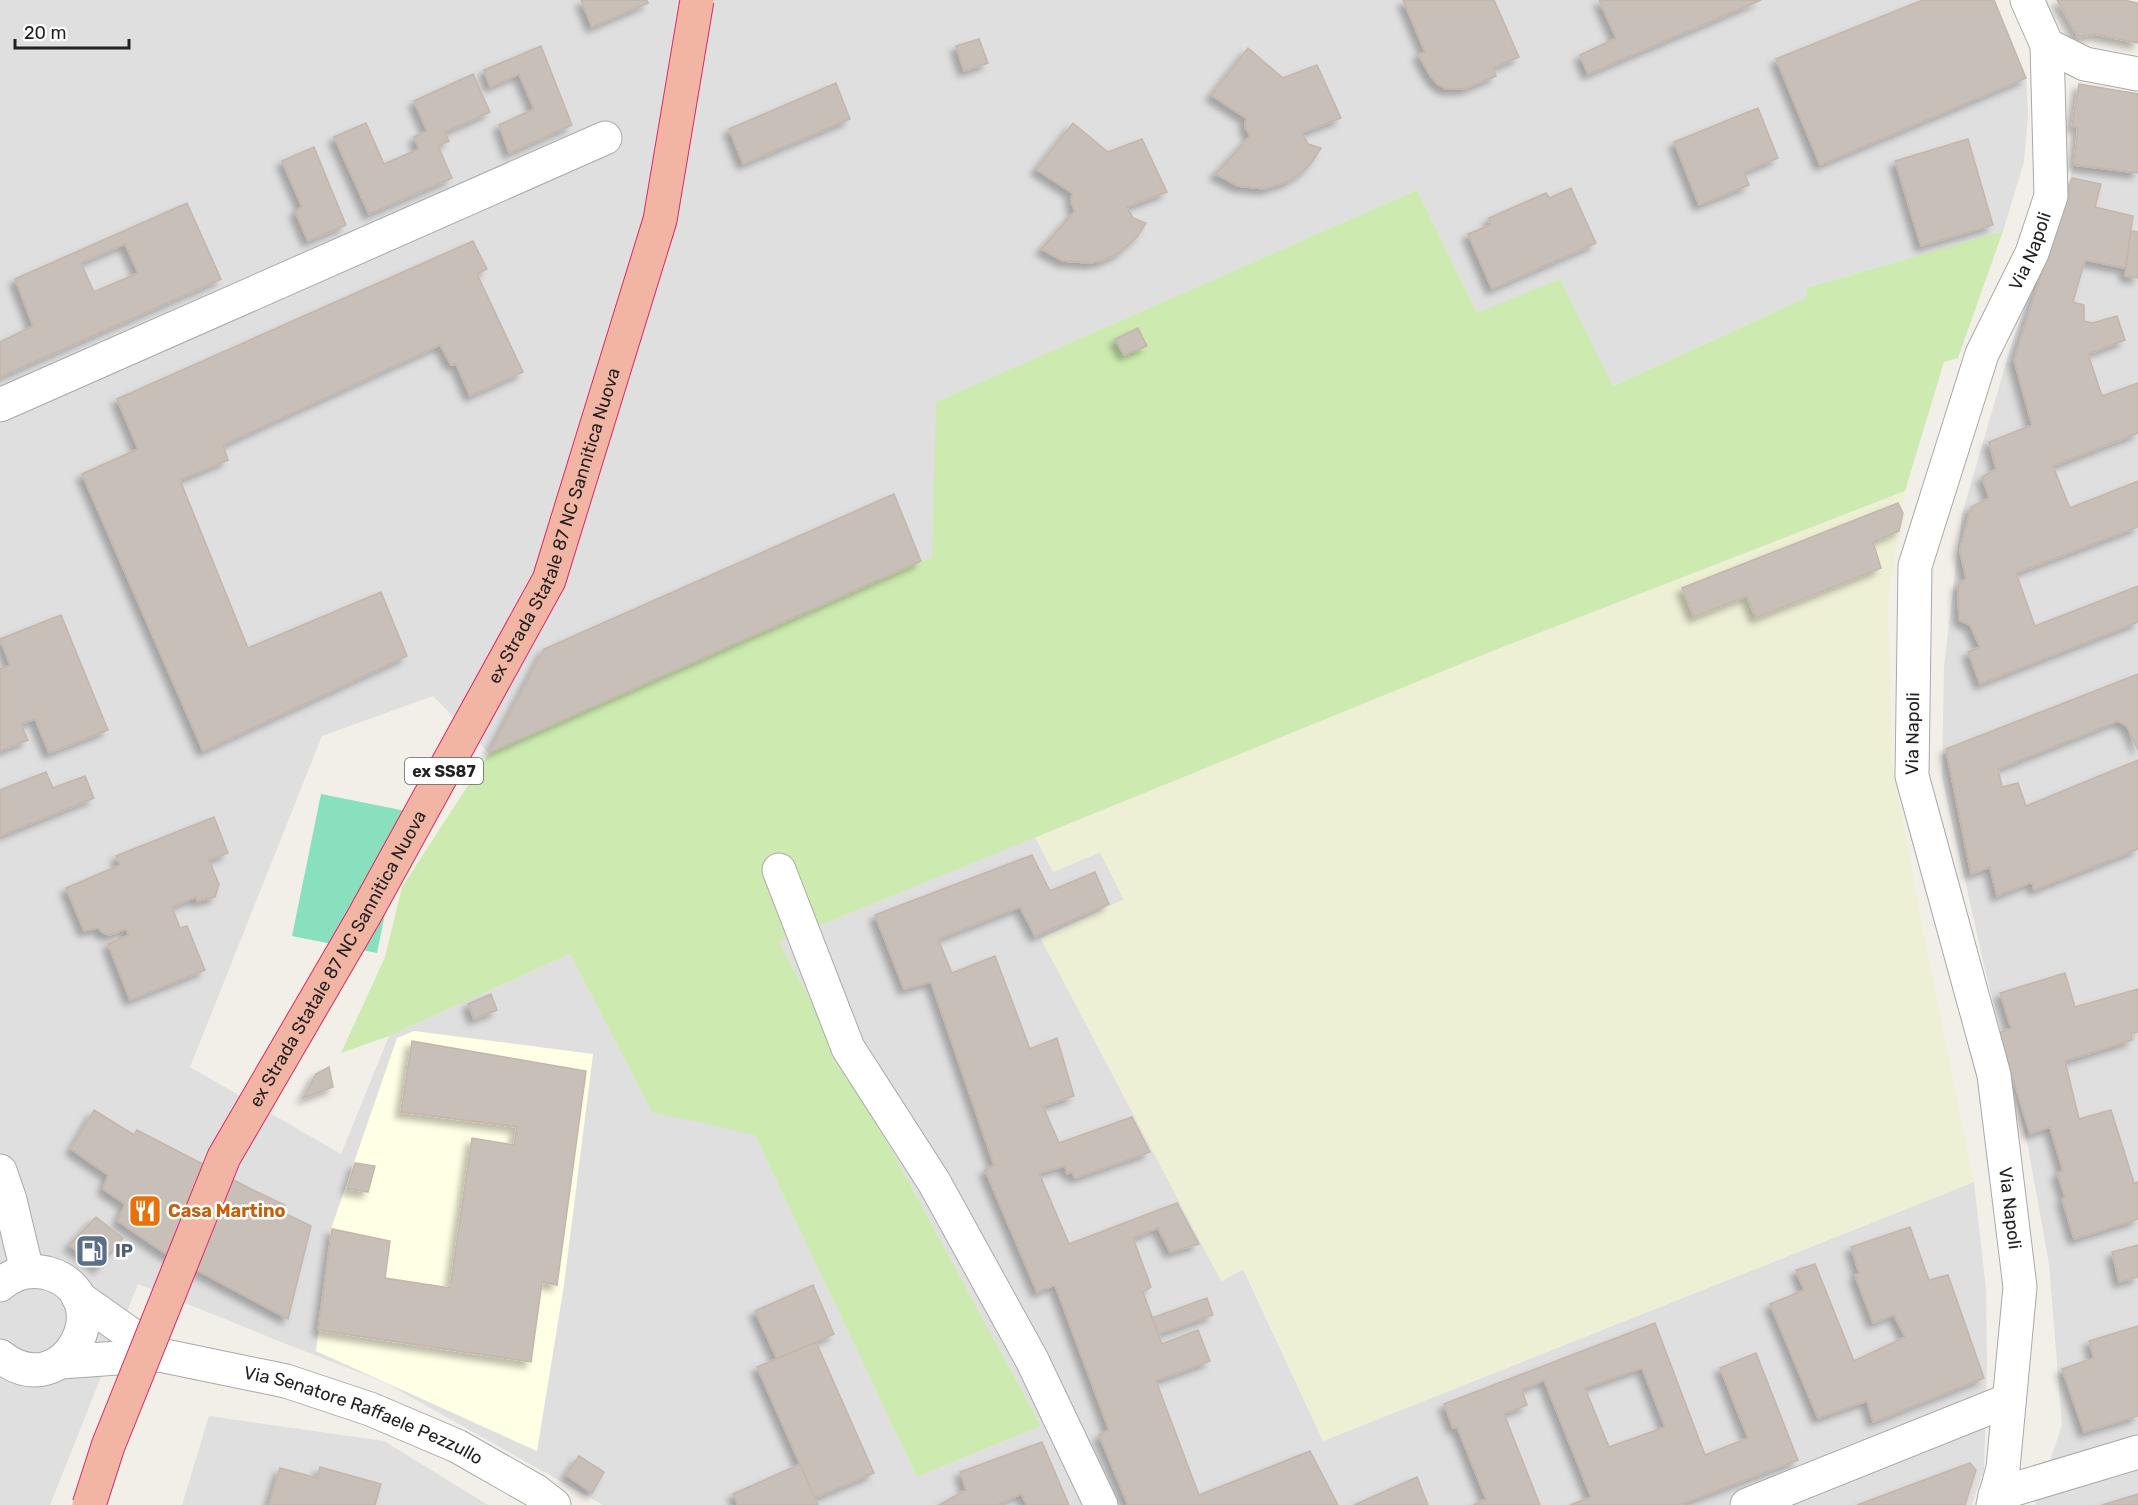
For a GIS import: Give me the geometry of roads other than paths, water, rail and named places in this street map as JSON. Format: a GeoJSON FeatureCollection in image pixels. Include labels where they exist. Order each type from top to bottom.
{"type":"FeatureCollection","features":[{"type":"Feature","properties":{"kind":"highway","name":"ex Strada Statale 87 NC Sannitica Nuova"},"geometry":{"type":"LineString","coordinates":[[89,1505],[108,1446],[224,1157],[363,918],[549,580],[660,220],[697,0]]}},
{"type":"Feature","properties":{"kind":"street"},"geometry":{"type":"LineString","coordinates":[[2027,0],[2047,45],[2085,64],[2138,74]]}},
{"type":"Feature","properties":{"kind":"street","name":"Via Napoli"},"geometry":{"type":"LineString","coordinates":[[1994,1500],[2003,1468],[2020,1287],[1994,1075],[1912,776],[1915,566],[1982,354],[2032,253],[2051,196],[2047,45]]}},
{"type":"Feature","properties":{"kind":"street"},"geometry":{"type":"LineString","coordinates":[[0,405],[605,138]]}},
{"type":"Feature","properties":{"kind":"street"},"geometry":{"type":"LineString","coordinates":[[779,870],[848,1048],[934,1182],[1032,1360],[1101,1505]]}},
{"type":"Feature","properties":{"kind":"street"},"geometry":{"type":"LineString","coordinates":[[0,1171],[10,1200],[14,1278]]}},
{"type":"Feature","properties":{"kind":"street","name":"Via Senatore Raffaele Pezzullo"},"geometry":{"type":"LineString","coordinates":[[14,1278],[40,1271],[62,1280],[78,1297],[160,1355]]}},
{"type":"Feature","properties":{"kind":"street"},"geometry":{"type":"LineString","coordinates":[[61,1362],[78,1344],[82,1333],[82,1309],[78,1297]]}},
{"type":"Feature","properties":{"kind":"street","name":"Via Senatore Raffaele Pezzullo"},"geometry":{"type":"LineString","coordinates":[[10,1367],[50,1367],[61,1362],[160,1355],[286,1381],[370,1409],[457,1446],[536,1491],[554,1505]]}},
{"type":"Feature","properties":{"kind":"street"},"geometry":{"type":"LineString","coordinates":[[1747,1505],[2009,1400]]}},
{"type":"Feature","properties":{"kind":"street"},"geometry":{"type":"LineString","coordinates":[[1994,1500],[2138,1452]]}},
{"type":"Feature","properties":{"kind":"place","name":"Casa Martino"},"geometry":{"type":"Point","coordinates":[145,1211]}},
{"type":"Feature","properties":{"kind":"place","name":"IP"},"geometry":{"type":"Point","coordinates":[92,1251]}}]}
